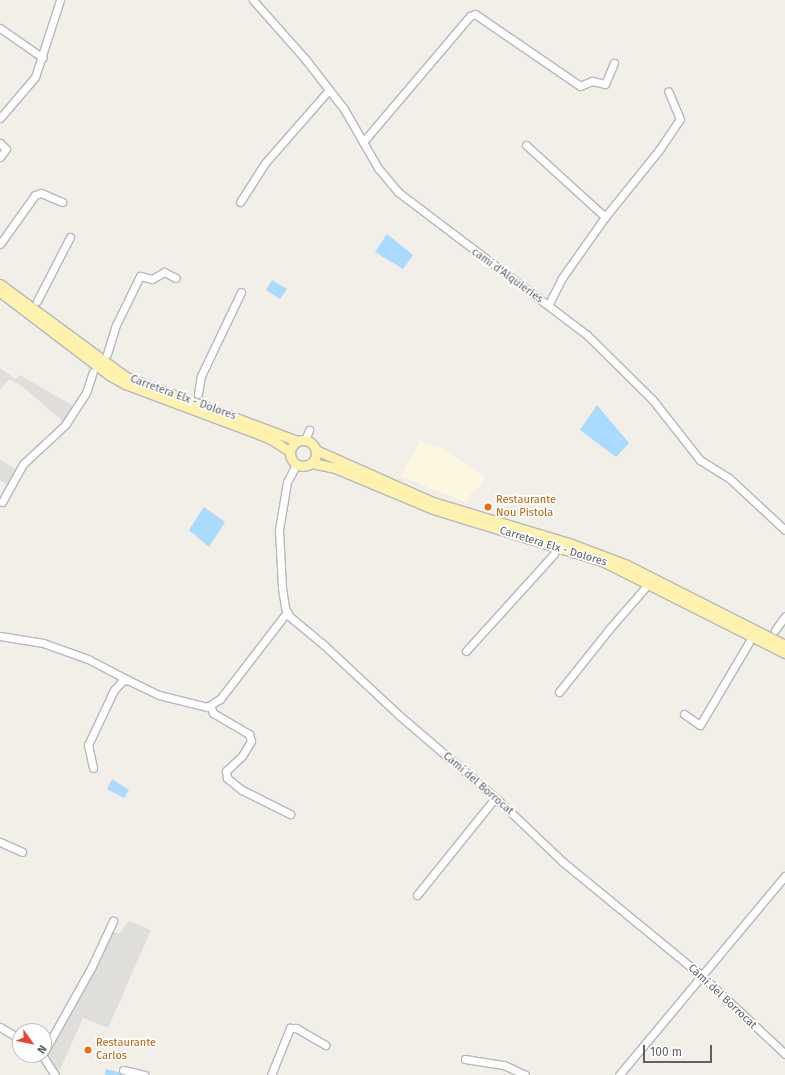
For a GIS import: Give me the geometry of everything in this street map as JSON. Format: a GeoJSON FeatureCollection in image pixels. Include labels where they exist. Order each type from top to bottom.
{"type":"FeatureCollection","features":[{"type":"Feature","properties":{"kind":"main road","name":"Carretera Elx - Dolores"},"geometry":{"type":"LineString","coordinates":[[0,284],[126,377],[301,441]]}},
{"type":"Feature","properties":{"kind":"main road","name":"Carretera Elx - Dolores"},"geometry":{"type":"LineString","coordinates":[[0,292],[110,375],[126,384],[271,439],[290,452]]}},
{"type":"Feature","properties":{"kind":"main road"},"geometry":{"type":"LineString","coordinates":[[301,441],[312,443],[316,450],[312,463],[303,467],[296,465],[290,452],[301,441]]}},
{"type":"Feature","properties":{"kind":"main road","name":"Carretera Elx - Dolores"},"geometry":{"type":"LineString","coordinates":[[316,450],[433,502],[569,543],[627,565],[785,646]]}},
{"type":"Feature","properties":{"kind":"main road","name":"Carretera Elx - Dolores"},"geometry":{"type":"LineString","coordinates":[[312,463],[335,468],[433,509],[602,561],[785,653]]}},
{"type":"Feature","properties":{"kind":"street"},"geometry":{"type":"LineString","coordinates":[[0,118],[35,77],[43,58],[60,0]]}},
{"type":"Feature","properties":{"kind":"street","name":"camí d'Alquieries"},"geometry":{"type":"LineString","coordinates":[[253,0],[344,109],[378,168],[398,192],[473,251],[548,305],[624,370],[652,399],[700,460],[729,478],[785,530]]}},
{"type":"Feature","properties":{"kind":"street"},"geometry":{"type":"LineString","coordinates":[[362,142],[470,16],[475,14],[580,86],[592,81],[605,84],[614,63]]}},
{"type":"Feature","properties":{"kind":"street"},"geometry":{"type":"LineString","coordinates":[[0,28],[43,58]]}},
{"type":"Feature","properties":{"kind":"street"},"geometry":{"type":"LineString","coordinates":[[240,202],[265,163],[329,90]]}},
{"type":"Feature","properties":{"kind":"street"},"geometry":{"type":"LineString","coordinates":[[548,305],[562,278],[606,217],[657,154],[680,119],[668,91]]}},
{"type":"Feature","properties":{"kind":"street"},"geometry":{"type":"LineString","coordinates":[[0,143],[6,149],[0,157]]}},
{"type":"Feature","properties":{"kind":"street"},"geometry":{"type":"LineString","coordinates":[[526,146],[606,217]]}},
{"type":"Feature","properties":{"kind":"street"},"geometry":{"type":"LineString","coordinates":[[0,244],[35,195],[41,193],[62,202]]}},
{"type":"Feature","properties":{"kind":"street"},"geometry":{"type":"LineString","coordinates":[[37,301],[70,237]]}},
{"type":"Feature","properties":{"kind":"street"},"geometry":{"type":"LineString","coordinates":[[108,354],[115,326],[140,276],[152,280],[164,272],[176,278]]}},
{"type":"Feature","properties":{"kind":"street"},"geometry":{"type":"LineString","coordinates":[[198,394],[201,376],[241,292]]}},
{"type":"Feature","properties":{"kind":"street"},"geometry":{"type":"LineString","coordinates":[[2,502],[23,464],[65,425],[86,393],[93,372]]}},
{"type":"Feature","properties":{"kind":"street"},"geometry":{"type":"LineString","coordinates":[[301,441],[309,430]]}},
{"type":"Feature","properties":{"kind":"street"},"geometry":{"type":"LineString","coordinates":[[0,636],[43,643],[88,659],[159,695],[207,707],[220,699],[287,612],[282,588],[279,530],[287,482],[296,465]]}},
{"type":"Feature","properties":{"kind":"street"},"geometry":{"type":"LineString","coordinates":[[466,651],[554,554]]}},
{"type":"Feature","properties":{"kind":"street"},"geometry":{"type":"LineString","coordinates":[[559,692],[610,628],[644,589]]}},
{"type":"Feature","properties":{"kind":"street","name":"Camí del Borrocat"},"geometry":{"type":"LineString","coordinates":[[287,612],[378,697],[495,798],[563,862],[702,976],[785,1054]]}},
{"type":"Feature","properties":{"kind":"street"},"geometry":{"type":"LineString","coordinates":[[775,630],[785,616]]}},
{"type":"Feature","properties":{"kind":"street"},"geometry":{"type":"LineString","coordinates":[[684,714],[700,725],[749,642]]}},
{"type":"Feature","properties":{"kind":"street"},"geometry":{"type":"LineString","coordinates":[[94,768],[88,745],[114,690],[122,681],[128,680]]}},
{"type":"Feature","properties":{"kind":"street"},"geometry":{"type":"LineString","coordinates":[[210,705],[213,713],[249,734],[250,741],[242,756],[226,771],[227,778],[242,790],[290,814]]}},
{"type":"Feature","properties":{"kind":"street"},"geometry":{"type":"LineString","coordinates":[[417,895],[495,798]]}},
{"type":"Feature","properties":{"kind":"street"},"geometry":{"type":"LineString","coordinates":[[0,842],[22,852]]}},
{"type":"Feature","properties":{"kind":"street"},"geometry":{"type":"LineString","coordinates":[[619,1075],[785,876]]}},
{"type":"Feature","properties":{"kind":"street"},"geometry":{"type":"LineString","coordinates":[[52,1038],[92,966],[113,921]]}},
{"type":"Feature","properties":{"kind":"street"},"geometry":{"type":"LineString","coordinates":[[0,1027],[12,1034]]}},
{"type":"Feature","properties":{"kind":"street"},"geometry":{"type":"LineString","coordinates":[[271,1075],[290,1028],[296,1028],[326,1045]]}},
{"type":"Feature","properties":{"kind":"street"},"geometry":{"type":"LineString","coordinates":[[465,1059],[504,1065],[525,1075]]}},
{"type":"Feature","properties":{"kind":"street"},"geometry":{"type":"LineString","coordinates":[[47,1063],[55,1075]]}},
{"type":"Feature","properties":{"kind":"street"},"geometry":{"type":"LineString","coordinates":[[123,1070],[144,1075]]}},
{"type":"Feature","properties":{"kind":"shaded area"},"geometry":{"type":"Polygon","coordinates":[[[0,368],[15,379],[20,375],[75,407],[65,423],[23,387],[9,379],[0,390],[0,368]]]}},
{"type":"Feature","properties":{"kind":"shaded area"},"geometry":{"type":"Polygon","coordinates":[[[420,441],[439,447],[485,477],[479,487],[471,493],[467,503],[401,476],[420,441]]]}},
{"type":"Feature","properties":{"kind":"shaded area"},"geometry":{"type":"Polygon","coordinates":[[[0,459],[17,471],[10,487],[0,480],[0,459]]]}},
{"type":"Feature","properties":{"kind":"shaded area"},"geometry":{"type":"Polygon","coordinates":[[[129,921],[151,930],[108,1028],[83,1018],[58,1074],[52,1063],[52,1041],[111,931],[119,934],[129,921]]]}},
{"type":"Feature","properties":{"kind":"water"},"geometry":{"type":"Polygon","coordinates":[[[387,234],[413,255],[403,269],[375,252],[387,234]]]}},
{"type":"Feature","properties":{"kind":"water"},"geometry":{"type":"Polygon","coordinates":[[[272,280],[287,289],[280,299],[266,290],[272,280]]]}},
{"type":"Feature","properties":{"kind":"water"},"geometry":{"type":"Polygon","coordinates":[[[597,405],[629,443],[616,457],[580,430],[597,405]]]}},
{"type":"Feature","properties":{"kind":"water"},"geometry":{"type":"Polygon","coordinates":[[[204,507],[225,522],[209,547],[189,530],[204,507]]]}},
{"type":"Feature","properties":{"kind":"water"},"geometry":{"type":"Polygon","coordinates":[[[112,779],[129,790],[124,798],[107,789],[112,779]]]}},
{"type":"Feature","properties":{"kind":"water"},"geometry":{"type":"Polygon","coordinates":[[[106,1069],[121,1073],[121,1075],[105,1075],[106,1069]]]}},
{"type":"Feature","properties":{"kind":"place","name":"Restaurante Nou Pistola"},"geometry":{"type":"Point","coordinates":[488,507]}},
{"type":"Feature","properties":{"kind":"place","name":"Restaurante Carlos"},"geometry":{"type":"Point","coordinates":[88,1050]}}]}
